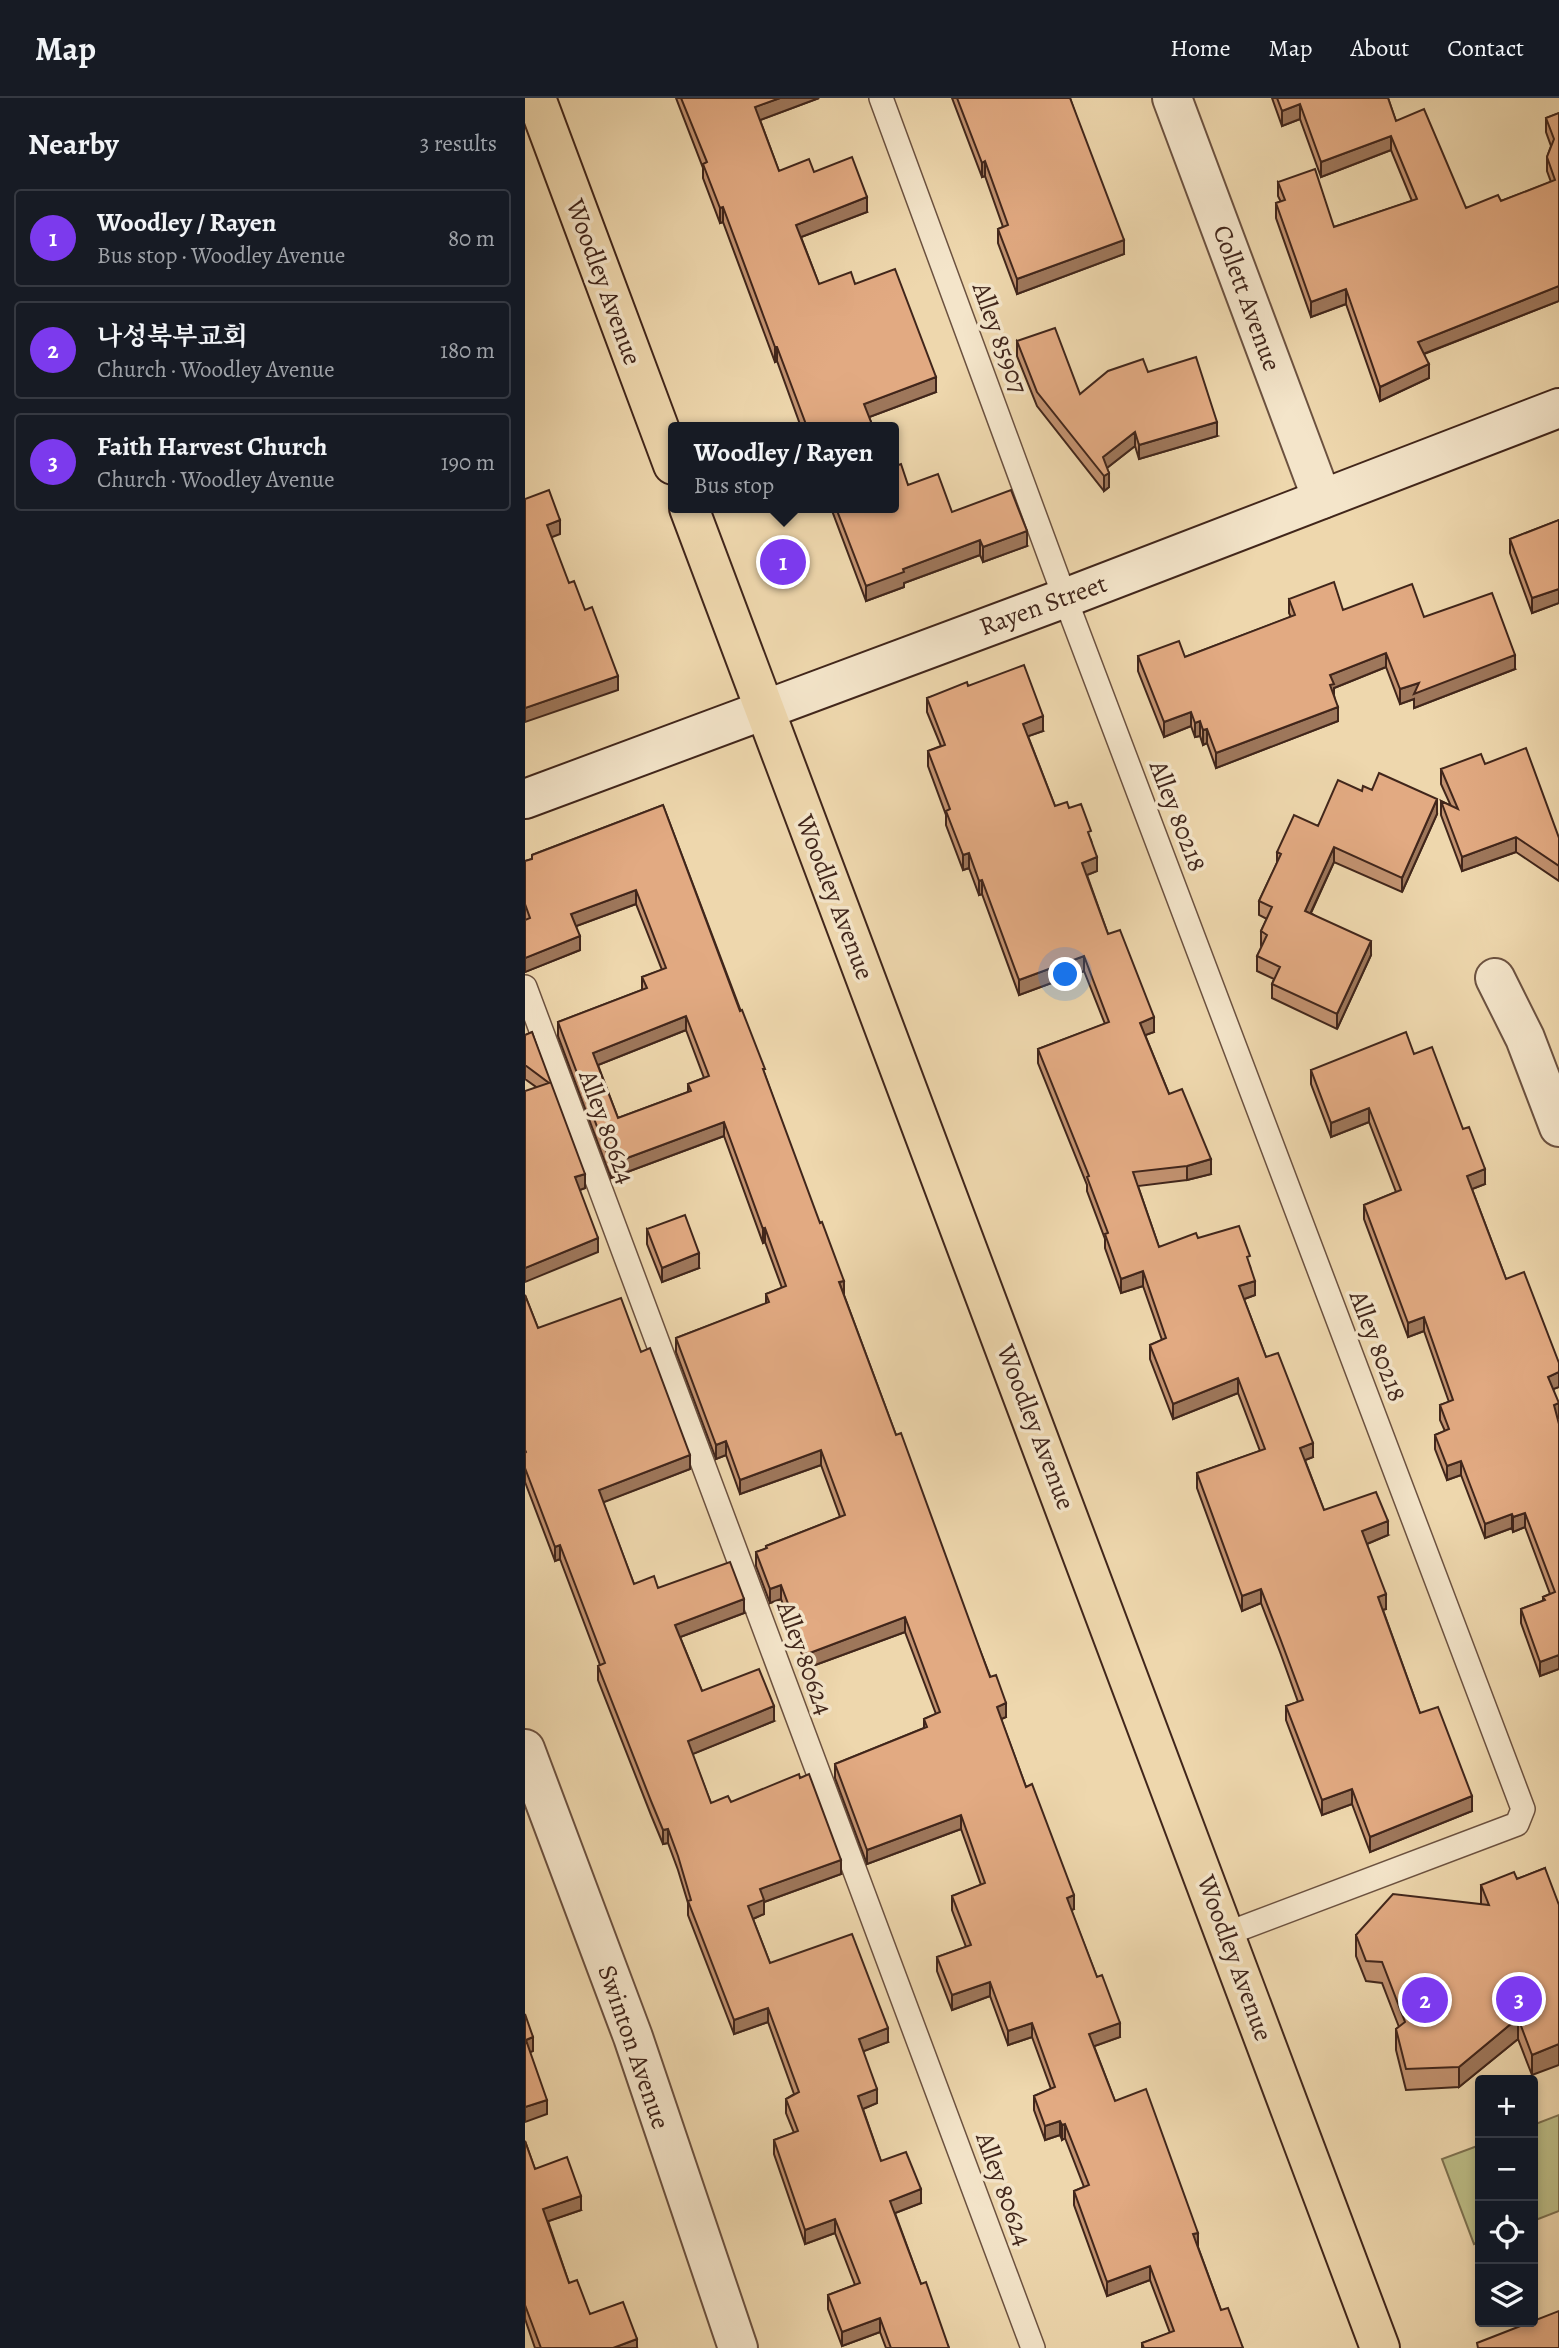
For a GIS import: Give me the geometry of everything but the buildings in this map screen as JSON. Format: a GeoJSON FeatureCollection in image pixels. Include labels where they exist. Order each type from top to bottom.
{"type":"FeatureCollection","features":[{"type":"Feature","properties":{"kind":"main road","name":"Woodley Avenue"},"geometry":{"type":"LineString","coordinates":[[536,98],[668,452]]}},
{"type":"Feature","properties":{"kind":"main road","name":"Woodley Avenue"},"geometry":{"type":"LineString","coordinates":[[691,513],[1380,2348]]}},
{"type":"Feature","properties":{"kind":"street","name":"Collett Avenue"},"geometry":{"type":"LineString","coordinates":[[1172,98],[1322,499]]}},
{"type":"Feature","properties":{"kind":"street","name":"Rayen Street"},"geometry":{"type":"LineString","coordinates":[[525,799],[1559,408]]}},
{"type":"Feature","properties":{"kind":"street"},"geometry":{"type":"LineString","coordinates":[[1495,978],[1525,1038],[1559,1127]]}},
{"type":"Feature","properties":{"kind":"street","name":"Swinton Avenue"},"geometry":{"type":"LineString","coordinates":[[525,1749],[633,2038],[738,2348]]}},
{"type":"Feature","properties":{"kind":"lane","name":"Alley 85907"},"geometry":{"type":"LineString","coordinates":[[881,98],[1065,597]]}},
{"type":"Feature","properties":{"kind":"lane","name":"Alley 80218"},"geometry":{"type":"LineString","coordinates":[[1065,597],[1523,1809],[1517,1824],[1226,1934]]}},
{"type":"Feature","properties":{"kind":"lane","name":"Alley 80624"},"geometry":{"type":"LineString","coordinates":[[525,987],[1033,2348]]}},
{"type":"Feature","properties":{"kind":"green space"},"geometry":{"type":"Polygon","coordinates":[[[1559,2115],[1559,2211],[1538,2219],[1538,2138],[1538,2123],[1559,2115]]]}},
{"type":"Feature","properties":{"kind":"green space"},"geometry":{"type":"Polygon","coordinates":[[[1475,2147],[1474,2244],[1442,2159],[1475,2147]]]}},
{"type":"Feature","properties":{"kind":"place","name":"Woodley / Rayen"},"geometry":{"type":"Point","coordinates":[783,562]}},
{"type":"Feature","properties":{"kind":"place","name":"Faith Harvest Church"},"geometry":{"type":"Point","coordinates":[1519,1999]}},
{"type":"Feature","properties":{"kind":"place","name":"나성북부교회"},"geometry":{"type":"Point","coordinates":[1425,2000]}}]}
